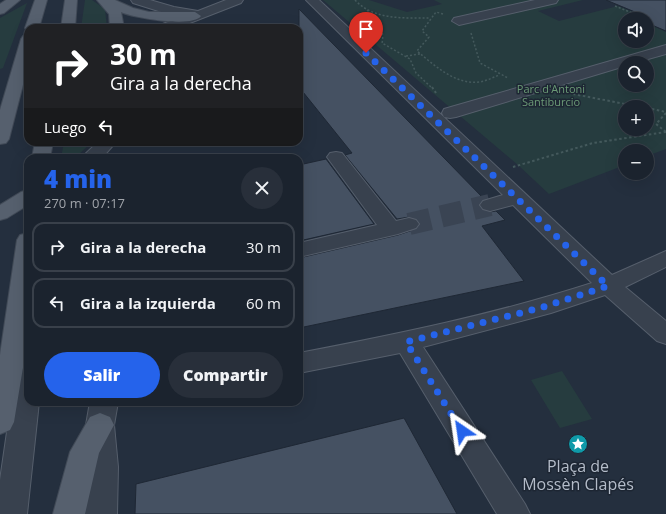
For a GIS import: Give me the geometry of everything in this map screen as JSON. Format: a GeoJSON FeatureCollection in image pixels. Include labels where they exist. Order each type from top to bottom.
{"type":"FeatureCollection","features":[{"type":"Feature","properties":{"kind":"main road"},"geometry":{"type":"LineString","coordinates":[[0,10],[14,0]]}},
{"type":"Feature","properties":{"kind":"main road"},"geometry":{"type":"LineString","coordinates":[[33,24],[41,0]]}},
{"type":"Feature","properties":{"kind":"main road"},"geometry":{"type":"LineString","coordinates":[[68,24],[71,0]]}},
{"type":"Feature","properties":{"kind":"main road"},"geometry":{"type":"LineString","coordinates":[[104,0],[146,17],[163,18],[198,15]]}},
{"type":"Feature","properties":{"kind":"main road"},"geometry":{"type":"LineString","coordinates":[[104,0],[115,13],[116,24]]}},
{"type":"Feature","properties":{"kind":"main road"},"geometry":{"type":"LineString","coordinates":[[1,82],[23,74]]}},
{"type":"Feature","properties":{"kind":"main road"},"geometry":{"type":"LineString","coordinates":[[0,139],[23,74]]}},
{"type":"Feature","properties":{"kind":"main road"},"geometry":{"type":"LineString","coordinates":[[0,214],[24,199]]}},
{"type":"Feature","properties":{"kind":"main road"},"geometry":{"type":"LineString","coordinates":[[0,422],[12,361],[24,278]]}},
{"type":"Feature","properties":{"kind":"main road"},"geometry":{"type":"LineString","coordinates":[[69,514],[85,452],[102,414]]}},
{"type":"Feature","properties":{"kind":"street"},"geometry":{"type":"LineString","coordinates":[[137,0],[173,11],[198,15]]}},
{"type":"Feature","properties":{"kind":"street"},"geometry":{"type":"LineString","coordinates":[[175,24],[237,0]]}},
{"type":"Feature","properties":{"kind":"street"},"geometry":{"type":"LineString","coordinates":[[312,0],[608,286],[666,335]]}},
{"type":"Feature","properties":{"kind":"street"},"geometry":{"type":"LineString","coordinates":[[459,21],[552,0]]}},
{"type":"Feature","properties":{"kind":"street"},"geometry":{"type":"LineString","coordinates":[[450,113],[666,49]]}},
{"type":"Feature","properties":{"kind":"street"},"geometry":{"type":"LineString","coordinates":[[303,249],[400,226],[336,157]]}},
{"type":"Feature","properties":{"kind":"street"},"geometry":{"type":"LineString","coordinates":[[490,205],[517,198]]}},
{"type":"Feature","properties":{"kind":"street"},"geometry":{"type":"LineString","coordinates":[[303,362],[406,342],[540,308],[608,286],[666,258]]}},
{"type":"Feature","properties":{"kind":"street"},"geometry":{"type":"LineString","coordinates":[[406,342],[514,514]]}},
{"type":"Feature","properties":{"kind":"street"},"geometry":{"type":"LineString","coordinates":[[11,514],[24,406]]}},
{"type":"Feature","properties":{"kind":"street"},"geometry":{"type":"LineString","coordinates":[[101,514],[104,467],[102,414]]}},
{"type":"Feature","properties":{"kind":"path"},"geometry":{"type":"LineString","coordinates":[[355,0],[362,8],[367,10],[405,18],[430,18]]}},
{"type":"Feature","properties":{"kind":"path"},"geometry":{"type":"LineString","coordinates":[[616,6],[630,12]]}},
{"type":"Feature","properties":{"kind":"path"},"geometry":{"type":"LineString","coordinates":[[367,10],[378,20],[384,35],[382,43],[410,59],[416,73],[430,84],[439,96]]}},
{"type":"Feature","properties":{"kind":"path"},"geometry":{"type":"LineString","coordinates":[[500,75],[477,82],[456,78],[435,66],[417,52],[429,37],[422,31],[430,18],[436,12],[456,18],[471,31],[480,63],[500,75],[540,87]]}},
{"type":"Feature","properties":{"kind":"path"},"geometry":{"type":"LineString","coordinates":[[405,56],[420,54]]}},
{"type":"Feature","properties":{"kind":"path"},"geometry":{"type":"LineString","coordinates":[[568,78],[573,94],[618,103]]}},
{"type":"Feature","properties":{"kind":"path"},"geometry":{"type":"LineString","coordinates":[[654,109],[666,112],[656,124],[666,132]]}},
{"type":"Feature","properties":{"kind":"path"},"geometry":{"type":"LineString","coordinates":[[509,169],[593,143],[666,132]]}},
{"type":"Feature","properties":{"kind":"green space"},"geometry":{"type":"Polygon","coordinates":[[[85,0],[92,0],[105,9],[107,24],[82,24],[85,0]]]}},
{"type":"Feature","properties":{"kind":"green space","name":"Parc d'Antoni Santiburcio"},"geometry":{"type":"Polygon","coordinates":[[[323,0],[369,0],[407,12],[442,4],[434,0],[583,0],[538,11],[559,21],[618,6],[633,12],[618,12],[618,48],[654,48],[654,26],[666,32],[666,149],[654,153],[654,144],[618,144],[618,168],[549,194],[518,165],[323,0]]]}},
{"type":"Feature","properties":{"kind":"green space"},"geometry":{"type":"Polygon","coordinates":[[[27,3],[3,68],[0,69],[0,18],[27,3]]]}},
{"type":"Feature","properties":{"kind":"green space"},"geometry":{"type":"Polygon","coordinates":[[[63,146],[88,146],[79,154],[62,154],[63,146]]]}},
{"type":"Feature","properties":{"kind":"green space"},"geometry":{"type":"Polygon","coordinates":[[[562,371],[592,419],[560,428],[531,380],[562,371]]]}},
{"type":"Feature","properties":{"kind":"building"},"geometry":{"type":"Polygon","coordinates":[[[606,0],[666,0],[666,31],[654,26],[654,12],[635,12],[606,0]]]}},
{"type":"Feature","properties":{"kind":"building"},"geometry":{"type":"Polygon","coordinates":[[[299,9],[484,199],[478,205],[482,210],[490,212],[496,211],[505,220],[482,226],[524,281],[303,327],[303,257],[398,235],[416,229],[420,224],[416,219],[409,217],[397,219],[345,155],[352,153],[303,92],[303,24],[299,24],[299,9]]]}},
{"type":"Feature","properties":{"kind":"building"},"geometry":{"type":"Polygon","coordinates":[[[326,159],[374,224],[303,240],[303,164],[326,159]]]}},
{"type":"Feature","properties":{"kind":"building"},"geometry":{"type":"Polygon","coordinates":[[[404,418],[457,514],[135,514],[136,484],[404,418]]]}},
{"type":"Feature","properties":{"kind":"tunnel"},"geometry":{"type":"LineString","coordinates":[[409,224],[490,205]]}},
{"type":"Feature","properties":{"kind":"place","name":"Plaça de Mossèn Clapés"},"geometry":{"type":"Point","coordinates":[578,444]}},
{"type":"Feature","properties":{"kind":"route"},"geometry":{"type":"LineString","coordinates":[[366,53],[608,286],[551,306],[406,342],[462,431]]}}]}
